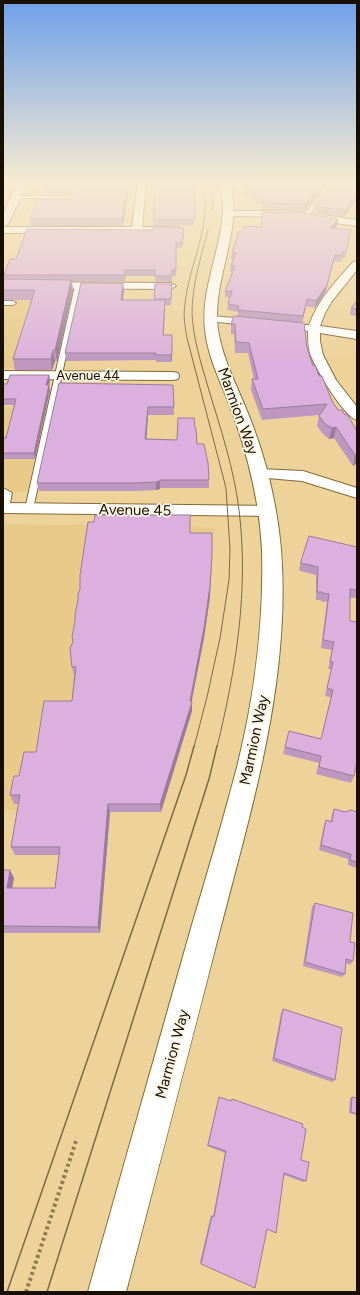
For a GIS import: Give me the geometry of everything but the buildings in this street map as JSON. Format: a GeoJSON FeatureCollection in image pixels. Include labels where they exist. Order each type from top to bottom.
{"type":"FeatureCollection","features":[{"type":"Feature","properties":{"kind":"street","name":"Marmion Way"},"geometry":{"type":"LineString","coordinates":[[107,1292],[250,766],[264,695],[270,643],[273,578],[268,511],[260,474],[247,430],[216,352],[211,319],[212,292],[223,243]]}},
{"type":"Feature","properties":{"kind":"street"},"geometry":{"type":"LineString","coordinates":[[357,264],[331,294],[318,314],[314,329],[313,341],[319,361],[331,383],[357,416]]}},
{"type":"Feature","properties":{"kind":"street"},"geometry":{"type":"LineString","coordinates":[[3,285],[171,286]]}},
{"type":"Feature","properties":{"kind":"street"},"geometry":{"type":"LineString","coordinates":[[211,319],[270,324]]}},
{"type":"Feature","properties":{"kind":"street"},"geometry":{"type":"LineString","coordinates":[[292,326],[357,335]]}},
{"type":"Feature","properties":{"kind":"street","name":"Avenue 44"},"geometry":{"type":"LineString","coordinates":[[3,375],[173,376]]}},
{"type":"Feature","properties":{"kind":"street"},"geometry":{"type":"LineString","coordinates":[[260,474],[303,476],[357,493]]}},
{"type":"Feature","properties":{"kind":"street","name":"Avenue 45"},"geometry":{"type":"LineString","coordinates":[[4,508],[268,511]]}},
{"type":"Feature","properties":{"kind":"lane"},"geometry":{"type":"LineString","coordinates":[[29,509],[57,375],[78,286]]}},
{"type":"Feature","properties":{"kind":"lane"},"geometry":{"type":"LineString","coordinates":[[3,303],[13,303]]}},
{"type":"Feature","properties":{"kind":"lane"},"geometry":{"type":"LineString","coordinates":[[3,490],[8,493],[4,508]]}},
{"type":"Feature","properties":{"kind":"path"},"geometry":{"type":"LineString","coordinates":[[26,1292],[77,1138]]}},
{"type":"Feature","properties":{"kind":"shaded area"},"geometry":{"type":"Polygon","coordinates":[[[3,291],[71,296],[53,368],[3,368],[3,291]]]}},
{"type":"Feature","properties":{"kind":"shaded area"},"geometry":{"type":"Polygon","coordinates":[[[48,407],[27,492],[3,492],[3,408],[48,407]]]}},
{"type":"Feature","properties":{"kind":"shaded area"},"geometry":{"type":"Polygon","coordinates":[[[3,524],[190,526],[215,529],[211,546],[212,565],[210,597],[204,638],[190,710],[192,711],[161,812],[3,810],[3,524]]]}},
{"type":"Feature","properties":{"kind":"tram line"},"geometry":{"type":"LineString","coordinates":[[194,747],[220,638],[229,580],[230,549],[226,488],[187,338],[184,321],[184,308],[187,289],[199,243]]}},
{"type":"Feature","properties":{"kind":"tram line"},"geometry":{"type":"LineString","coordinates":[[205,243],[195,282],[192,303],[193,322],[200,360],[234,479],[242,540],[239,629],[230,688],[217,747]]}},
{"type":"Feature","properties":{"kind":"tram line"},"geometry":{"type":"LineString","coordinates":[[7,1292],[186,775],[194,746]]}},
{"type":"Feature","properties":{"kind":"tram line"},"geometry":{"type":"LineString","coordinates":[[47,1292],[209,779],[217,746]]}}]}
